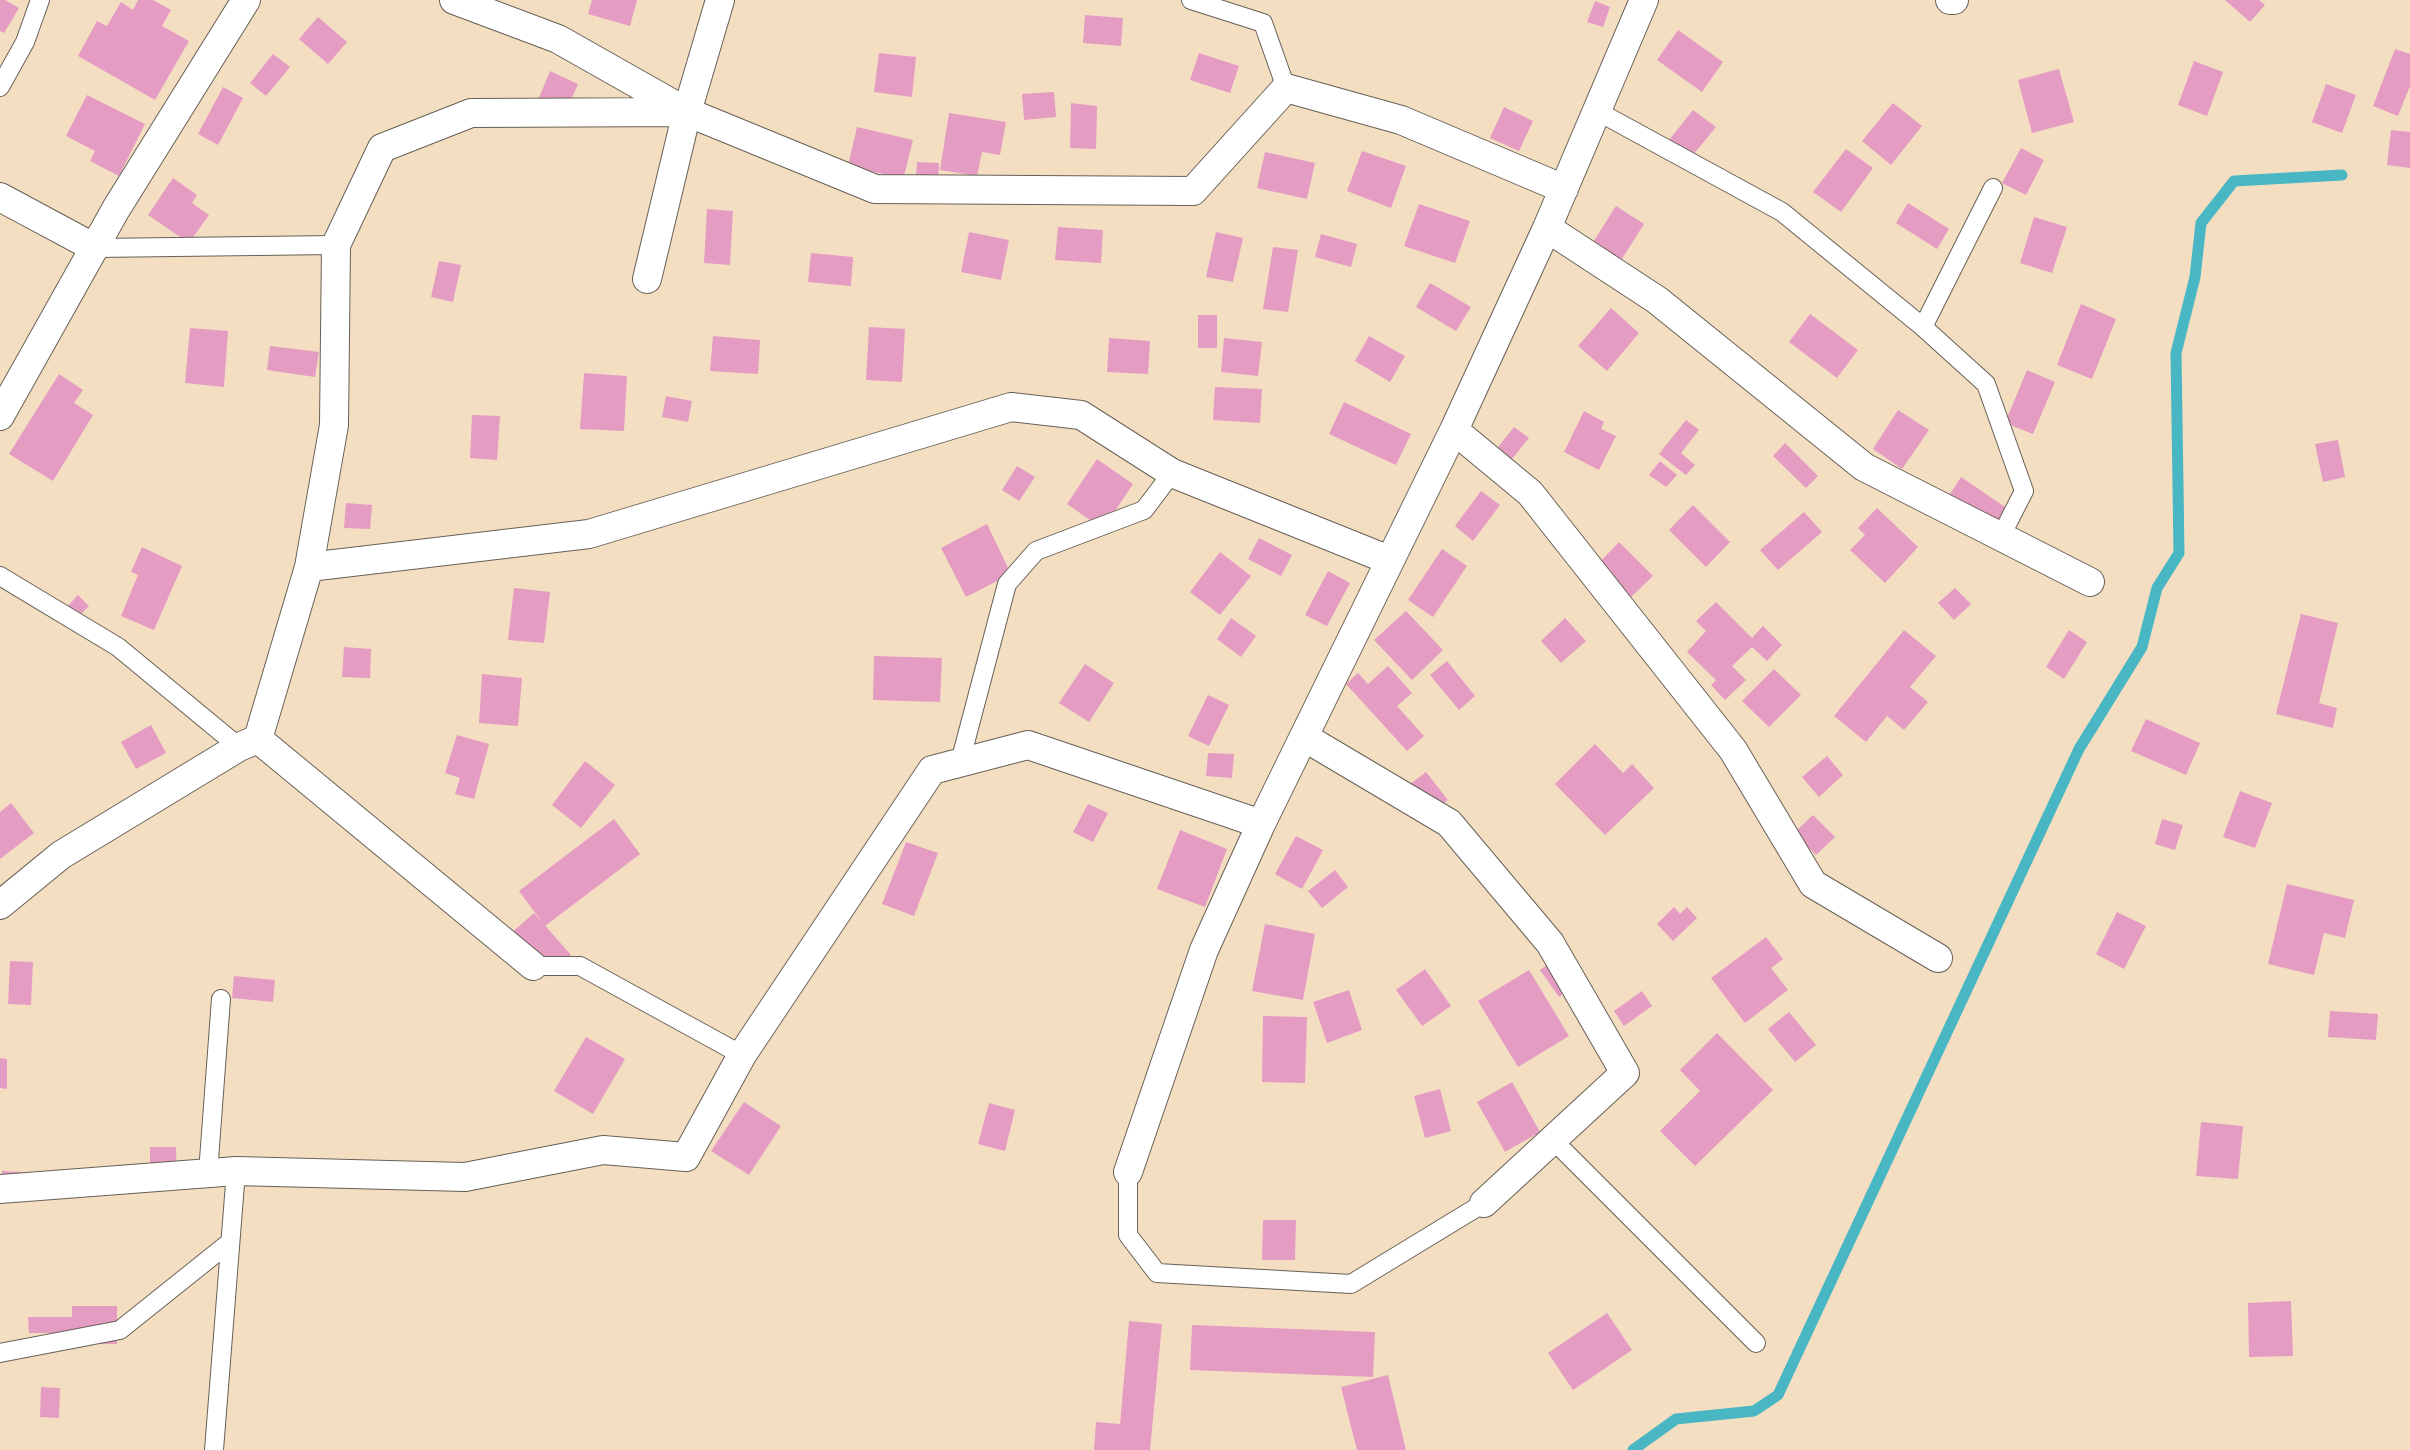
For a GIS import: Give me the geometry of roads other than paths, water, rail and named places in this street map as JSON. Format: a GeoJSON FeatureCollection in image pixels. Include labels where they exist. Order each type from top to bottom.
{"type":"FeatureCollection","features":[{"type":"Feature","properties":{"kind":"street"},"geometry":{"type":"LineString","coordinates":[[0,416],[116,209],[246,0]]}},
{"type":"Feature","properties":{"kind":"street"},"geometry":{"type":"LineString","coordinates":[[454,0],[558,39],[687,112],[875,189],[1193,191],[1286,88],[1400,120],[1564,189]]}},
{"type":"Feature","properties":{"kind":"street"},"geometry":{"type":"LineString","coordinates":[[647,279],[687,112],[720,0]]}},
{"type":"Feature","properties":{"kind":"street"},"geometry":{"type":"LineString","coordinates":[[1128,1172],[1204,950],[1261,824],[1454,430],[1547,228],[1644,0]]}},
{"type":"Feature","properties":{"kind":"street"},"geometry":{"type":"LineString","coordinates":[[0,905],[61,856],[249,743],[309,567],[334,425],[336,245],[382,148],[471,113],[687,112]]}},
{"type":"Feature","properties":{"kind":"street"},"geometry":{"type":"LineString","coordinates":[[0,197],[95,248]]}},
{"type":"Feature","properties":{"kind":"street"},"geometry":{"type":"LineString","coordinates":[[1547,228],[1657,300],[1864,467],[2090,582]]}},
{"type":"Feature","properties":{"kind":"street"},"geometry":{"type":"LineString","coordinates":[[309,567],[589,534],[1011,407],[1081,414],[1172,474],[1389,560]]}},
{"type":"Feature","properties":{"kind":"street"},"geometry":{"type":"LineString","coordinates":[[1454,430],[1530,493],[1732,750],[1813,884],[1938,958]]}},
{"type":"Feature","properties":{"kind":"street"},"geometry":{"type":"LineString","coordinates":[[1304,737],[1449,823],[1550,943],[1625,1073],[1484,1203]]}},
{"type":"Feature","properties":{"kind":"street"},"geometry":{"type":"LineString","coordinates":[[249,743],[533,966]]}},
{"type":"Feature","properties":{"kind":"street"},"geometry":{"type":"LineString","coordinates":[[0,1189],[236,1171],[465,1177],[602,1150],[686,1157],[742,1056],[932,770],[1028,745],[1261,824]]}},
{"type":"Feature","properties":{"kind":"lane"},"geometry":{"type":"LineString","coordinates":[[0,87],[25,42],[40,0]]}},
{"type":"Feature","properties":{"kind":"lane"},"geometry":{"type":"LineString","coordinates":[[1191,0],[1263,23],[1286,88]]}},
{"type":"Feature","properties":{"kind":"lane"},"geometry":{"type":"LineString","coordinates":[[1597,111],[1782,212],[1923,328],[1986,384],[2024,491],[2001,536]]}},
{"type":"Feature","properties":{"kind":"lane"},"geometry":{"type":"LineString","coordinates":[[1923,328],[1993,188]]}},
{"type":"Feature","properties":{"kind":"lane"},"geometry":{"type":"LineString","coordinates":[[95,248],[336,245]]}},
{"type":"Feature","properties":{"kind":"lane"},"geometry":{"type":"LineString","coordinates":[[960,762],[1007,584],[1036,551],[1144,510],[1172,474]]}},
{"type":"Feature","properties":{"kind":"lane"},"geometry":{"type":"LineString","coordinates":[[0,576],[118,647],[249,743]]}},
{"type":"Feature","properties":{"kind":"lane"},"geometry":{"type":"LineString","coordinates":[[533,966],[580,966],[742,1056]]}},
{"type":"Feature","properties":{"kind":"lane"},"geometry":{"type":"LineString","coordinates":[[208,1173],[221,999]]}},
{"type":"Feature","properties":{"kind":"lane"},"geometry":{"type":"LineString","coordinates":[[1553,1140],[1756,1343]]}},
{"type":"Feature","properties":{"kind":"lane"},"geometry":{"type":"LineString","coordinates":[[214,1450],[236,1171]]}},
{"type":"Feature","properties":{"kind":"lane"},"geometry":{"type":"LineString","coordinates":[[1128,1172],[1128,1235],[1157,1273],[1351,1284],[1484,1203]]}},
{"type":"Feature","properties":{"kind":"lane"},"geometry":{"type":"LineString","coordinates":[[0,1353],[120,1330],[230,1242]]}},
{"type":"Feature","properties":{"kind":"waterway"},"geometry":{"type":"LineString","coordinates":[[1633,1450],[1676,1419],[1754,1411],[1778,1395],[2079,749],[2142,647],[2157,588],[2179,553],[2176,353],[2195,277],[2201,223],[2234,181],[2342,175]]}}]}
